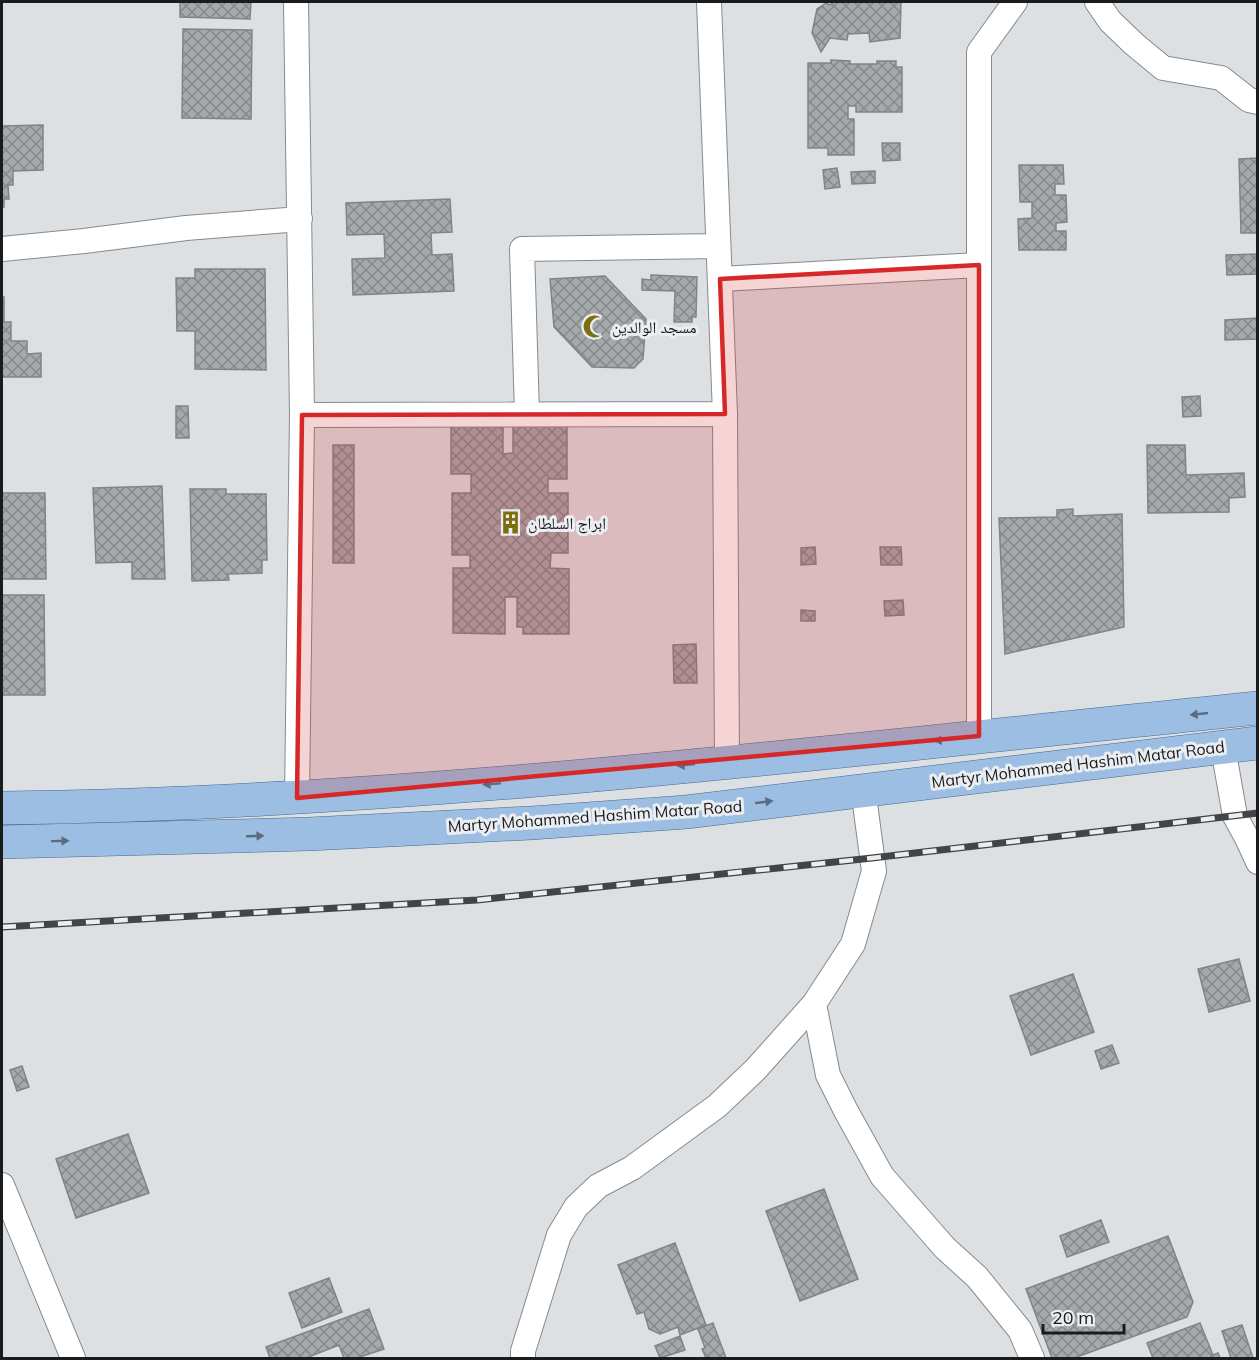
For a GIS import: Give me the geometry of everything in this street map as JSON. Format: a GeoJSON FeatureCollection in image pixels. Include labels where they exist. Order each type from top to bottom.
{"type":"FeatureCollection","features":[{"type":"Feature","properties":{"kind":"main road"},"geometry":{"type":"LineString","coordinates":[[2,808],[118,807],[297,798],[516,782],[1257,708]]}},
{"type":"Feature","properties":{"kind":"main road","name":"Martyr Mohammed Hashim Matar Road"},"geometry":{"type":"LineString","coordinates":[[2,842],[309,834],[531,823],[686,812],[1257,743]]}},
{"type":"Feature","properties":{"kind":"street"},"geometry":{"type":"LineString","coordinates":[[296,2],[302,415],[297,798]]}},
{"type":"Feature","properties":{"kind":"street"},"geometry":{"type":"LineString","coordinates":[[709,2],[725,414],[727,761]]}},
{"type":"Feature","properties":{"kind":"street"},"geometry":{"type":"LineString","coordinates":[[979,736],[979,52],[1016,2]]}},
{"type":"Feature","properties":{"kind":"street"},"geometry":{"type":"LineString","coordinates":[[1097,2],[1110,21],[1163,68],[1221,78],[1249,100],[1257,102]]}},
{"type":"Feature","properties":{"kind":"street"},"geometry":{"type":"LineString","coordinates":[[2,249],[84,242],[186,228],[300,219]]}},
{"type":"Feature","properties":{"kind":"street"},"geometry":{"type":"LineString","coordinates":[[527,414],[522,249],[718,246]]}},
{"type":"Feature","properties":{"kind":"street"},"geometry":{"type":"LineString","coordinates":[[720,279],[979,265]]}},
{"type":"Feature","properties":{"kind":"street"},"geometry":{"type":"LineString","coordinates":[[302,415],[725,414]]}},
{"type":"Feature","properties":{"kind":"street"},"geometry":{"type":"LineString","coordinates":[[1223,748],[1235,816],[1253,839],[1257,862]]}},
{"type":"Feature","properties":{"kind":"street"},"geometry":{"type":"LineString","coordinates":[[523,1359],[523,1351],[559,1235],[576,1207],[598,1186],[632,1168],[717,1106],[755,1070],[814,1004],[853,944],[874,872],[862,789]]}},
{"type":"Feature","properties":{"kind":"street"},"geometry":{"type":"LineString","coordinates":[[814,1004],[828,1075],[882,1176],[945,1248],[984,1286],[1020,1330],[1032,1359]]}},
{"type":"Feature","properties":{"kind":"street"},"geometry":{"type":"LineString","coordinates":[[2,1185],[73,1359]]}},
{"type":"Feature","properties":{"kind":"highlighted area"},"geometry":{"type":"Polygon","coordinates":[[[979,265],[979,736],[297,798],[302,415],[725,414],[720,279],[979,265]]]}},
{"type":"Feature","properties":{"kind":"building"},"geometry":{"type":"Polygon","coordinates":[[[180,2],[251,2],[250,19],[180,17],[180,2]]]}},
{"type":"Feature","properties":{"kind":"building"},"geometry":{"type":"Polygon","coordinates":[[[833,2],[901,2],[900,38],[870,42],[869,33],[848,34],[847,40],[830,38],[821,52],[812,33],[817,9],[826,3],[830,5],[833,2]]]}},
{"type":"Feature","properties":{"kind":"building"},"geometry":{"type":"Polygon","coordinates":[[[183,29],[252,30],[251,119],[182,118],[183,29]]]}},
{"type":"Feature","properties":{"kind":"building"},"geometry":{"type":"Polygon","coordinates":[[[831,60],[850,61],[850,64],[896,61],[896,67],[902,67],[902,112],[856,112],[856,106],[848,106],[848,119],[854,119],[854,155],[828,155],[828,148],[808,148],[808,63],[831,63],[831,60]]]}},
{"type":"Feature","properties":{"kind":"building"},"geometry":{"type":"Polygon","coordinates":[[[43,125],[43,170],[13,171],[13,185],[8,185],[9,199],[4,199],[4,207],[2,207],[2,126],[43,125]]]}},
{"type":"Feature","properties":{"kind":"building"},"geometry":{"type":"Polygon","coordinates":[[[882,143],[900,143],[900,160],[883,161],[882,143]]]}},
{"type":"Feature","properties":{"kind":"building"},"geometry":{"type":"Polygon","coordinates":[[[1258,158],[1258,233],[1241,233],[1239,159],[1258,158]]]}},
{"type":"Feature","properties":{"kind":"building"},"geometry":{"type":"Polygon","coordinates":[[[1019,165],[1063,165],[1064,184],[1055,184],[1055,195],[1066,195],[1067,222],[1056,223],[1056,231],[1066,231],[1066,250],[1019,250],[1018,219],[1032,218],[1032,202],[1020,202],[1019,165]]]}},
{"type":"Feature","properties":{"kind":"building"},"geometry":{"type":"Polygon","coordinates":[[[837,168],[840,187],[825,189],[823,170],[837,168]]]}},
{"type":"Feature","properties":{"kind":"building"},"geometry":{"type":"Polygon","coordinates":[[[875,171],[875,183],[852,184],[851,172],[875,171]]]}},
{"type":"Feature","properties":{"kind":"building"},"geometry":{"type":"Polygon","coordinates":[[[450,199],[452,232],[431,233],[432,255],[452,254],[454,291],[353,295],[352,259],[385,258],[384,234],[347,235],[346,203],[450,199]]]}},
{"type":"Feature","properties":{"kind":"building"},"geometry":{"type":"Polygon","coordinates":[[[1258,254],[1258,274],[1227,275],[1226,255],[1258,254]]]}},
{"type":"Feature","properties":{"kind":"building"},"geometry":{"type":"Polygon","coordinates":[[[195,269],[265,269],[266,370],[195,369],[195,331],[177,331],[176,278],[195,278],[195,269]]]}},
{"type":"Feature","properties":{"kind":"building"},"geometry":{"type":"Polygon","coordinates":[[[651,275],[697,277],[696,317],[692,317],[692,322],[674,322],[675,291],[642,290],[642,279],[651,280],[651,275]]]}},
{"type":"Feature","properties":{"kind":"building"},"geometry":{"type":"Polygon","coordinates":[[[605,276],[646,319],[643,359],[634,368],[592,367],[554,327],[550,279],[605,276]]]}},
{"type":"Feature","properties":{"kind":"building"},"geometry":{"type":"Polygon","coordinates":[[[2,297],[4,297],[4,322],[11,322],[11,341],[27,341],[27,354],[41,353],[41,377],[2,377],[2,297]]]}},
{"type":"Feature","properties":{"kind":"building"},"geometry":{"type":"Polygon","coordinates":[[[1258,318],[1258,339],[1225,340],[1225,320],[1258,318]]]}},
{"type":"Feature","properties":{"kind":"building"},"geometry":{"type":"Polygon","coordinates":[[[1200,396],[1201,416],[1183,417],[1182,397],[1200,396]]]}},
{"type":"Feature","properties":{"kind":"building"},"geometry":{"type":"Polygon","coordinates":[[[176,406],[188,406],[189,438],[176,438],[176,406]]]}},
{"type":"Feature","properties":{"kind":"building","name":"ابراج السلطان"},"geometry":{"type":"Polygon","coordinates":[[[451,415],[503,421],[503,454],[513,453],[513,423],[567,418],[567,479],[548,479],[548,493],[568,493],[568,553],[551,553],[550,568],[569,569],[569,634],[523,634],[523,627],[517,627],[517,597],[505,597],[505,634],[453,633],[453,568],[470,568],[470,555],[452,555],[452,493],[471,493],[471,474],[451,474],[451,415]]]}},
{"type":"Feature","properties":{"kind":"building"},"geometry":{"type":"Polygon","coordinates":[[[333,445],[354,445],[354,563],[333,563],[333,445]]]}},
{"type":"Feature","properties":{"kind":"building"},"geometry":{"type":"Polygon","coordinates":[[[1147,445],[1185,445],[1186,475],[1244,473],[1245,497],[1229,498],[1229,512],[1148,513],[1147,445]]]}},
{"type":"Feature","properties":{"kind":"building"},"geometry":{"type":"Polygon","coordinates":[[[162,486],[165,579],[132,579],[132,562],[96,563],[93,488],[162,486]]]}},
{"type":"Feature","properties":{"kind":"building"},"geometry":{"type":"Polygon","coordinates":[[[190,489],[226,489],[226,494],[266,494],[267,560],[262,560],[262,573],[228,574],[229,580],[192,581],[190,489]]]}},
{"type":"Feature","properties":{"kind":"building"},"geometry":{"type":"Polygon","coordinates":[[[2,493],[45,493],[46,579],[2,579],[2,493]]]}},
{"type":"Feature","properties":{"kind":"building"},"geometry":{"type":"Polygon","coordinates":[[[1073,509],[1073,516],[1122,514],[1124,627],[1005,654],[999,518],[1057,517],[1057,510],[1073,509]]]}},
{"type":"Feature","properties":{"kind":"building"},"geometry":{"type":"Polygon","coordinates":[[[815,547],[816,564],[801,565],[801,548],[815,547]]]}},
{"type":"Feature","properties":{"kind":"building"},"geometry":{"type":"Polygon","coordinates":[[[880,547],[901,547],[902,565],[881,565],[880,547]]]}},
{"type":"Feature","properties":{"kind":"building"},"geometry":{"type":"Polygon","coordinates":[[[2,595],[44,595],[45,695],[2,695],[2,595]]]}},
{"type":"Feature","properties":{"kind":"building"},"geometry":{"type":"Polygon","coordinates":[[[903,600],[904,615],[885,616],[884,601],[903,600]]]}},
{"type":"Feature","properties":{"kind":"building"},"geometry":{"type":"Polygon","coordinates":[[[801,610],[815,611],[815,621],[801,621],[801,610]]]}},
{"type":"Feature","properties":{"kind":"building"},"geometry":{"type":"Polygon","coordinates":[[[696,644],[697,683],[674,683],[673,645],[696,644]]]}},
{"type":"Feature","properties":{"kind":"building"},"geometry":{"type":"Polygon","coordinates":[[[1239,959],[1250,1001],[1209,1012],[1198,969],[1239,959]]]}},
{"type":"Feature","properties":{"kind":"building"},"geometry":{"type":"Polygon","coordinates":[[[1073,974],[1094,1032],[1031,1055],[1010,996],[1073,974]]]}},
{"type":"Feature","properties":{"kind":"building"},"geometry":{"type":"Polygon","coordinates":[[[1112,1045],[1119,1063],[1101,1069],[1095,1051],[1112,1045]]]}},
{"type":"Feature","properties":{"kind":"building"},"geometry":{"type":"Polygon","coordinates":[[[22,1066],[29,1087],[17,1091],[10,1070],[22,1066]]]}},
{"type":"Feature","properties":{"kind":"building"},"geometry":{"type":"Polygon","coordinates":[[[128,1134],[149,1193],[76,1218],[56,1159],[128,1134]]]}},
{"type":"Feature","properties":{"kind":"building"},"geometry":{"type":"Polygon","coordinates":[[[824,1189],[858,1279],[800,1301],[766,1211],[824,1189]]]}},
{"type":"Feature","properties":{"kind":"building"},"geometry":{"type":"Polygon","coordinates":[[[1101,1220],[1109,1242],[1067,1257],[1060,1236],[1101,1220]]]}},
{"type":"Feature","properties":{"kind":"building"},"geometry":{"type":"Polygon","coordinates":[[[1168,1236],[1193,1302],[1187,1317],[1074,1358],[1052,1358],[1026,1289],[1168,1236]]]}},
{"type":"Feature","properties":{"kind":"building"},"geometry":{"type":"Polygon","coordinates":[[[675,1243],[706,1325],[680,1335],[678,1327],[660,1334],[649,1329],[644,1312],[637,1314],[618,1265],[675,1243]]]}},
{"type":"Feature","properties":{"kind":"building"},"geometry":{"type":"Polygon","coordinates":[[[329,1278],[342,1312],[302,1328],[289,1293],[329,1278]]]}},
{"type":"Feature","properties":{"kind":"building"},"geometry":{"type":"Polygon","coordinates":[[[369,1309],[384,1349],[357,1358],[344,1358],[339,1345],[306,1358],[270,1358],[266,1347],[369,1309]]]}},
{"type":"Feature","properties":{"kind":"building"},"geometry":{"type":"Polygon","coordinates":[[[713,1323],[726,1358],[706,1358],[702,1349],[705,1348],[698,1329],[713,1323]]]}},
{"type":"Feature","properties":{"kind":"building"},"geometry":{"type":"Polygon","coordinates":[[[1200,1323],[1213,1355],[1218,1353],[1220,1358],[1153,1358],[1147,1343],[1200,1323]]]}},
{"type":"Feature","properties":{"kind":"building"},"geometry":{"type":"Polygon","coordinates":[[[1242,1325],[1253,1358],[1231,1358],[1222,1331],[1242,1325]]]}},
{"type":"Feature","properties":{"kind":"building"},"geometry":{"type":"Polygon","coordinates":[[[680,1336],[685,1350],[660,1358],[655,1346],[680,1336]]]}},
{"type":"Feature","properties":{"kind":"railway"},"geometry":{"type":"LineString","coordinates":[[2,927],[477,900],[872,858],[1258,813]]}},
{"type":"Feature","properties":{"kind":"place","name":"مسجد الوالدين"},"geometry":{"type":"Point","coordinates":[594,327]}},
{"type":"Feature","properties":{"kind":"place","name":"ابراج السلطان"},"geometry":{"type":"Point","coordinates":[510,523]}}]}
